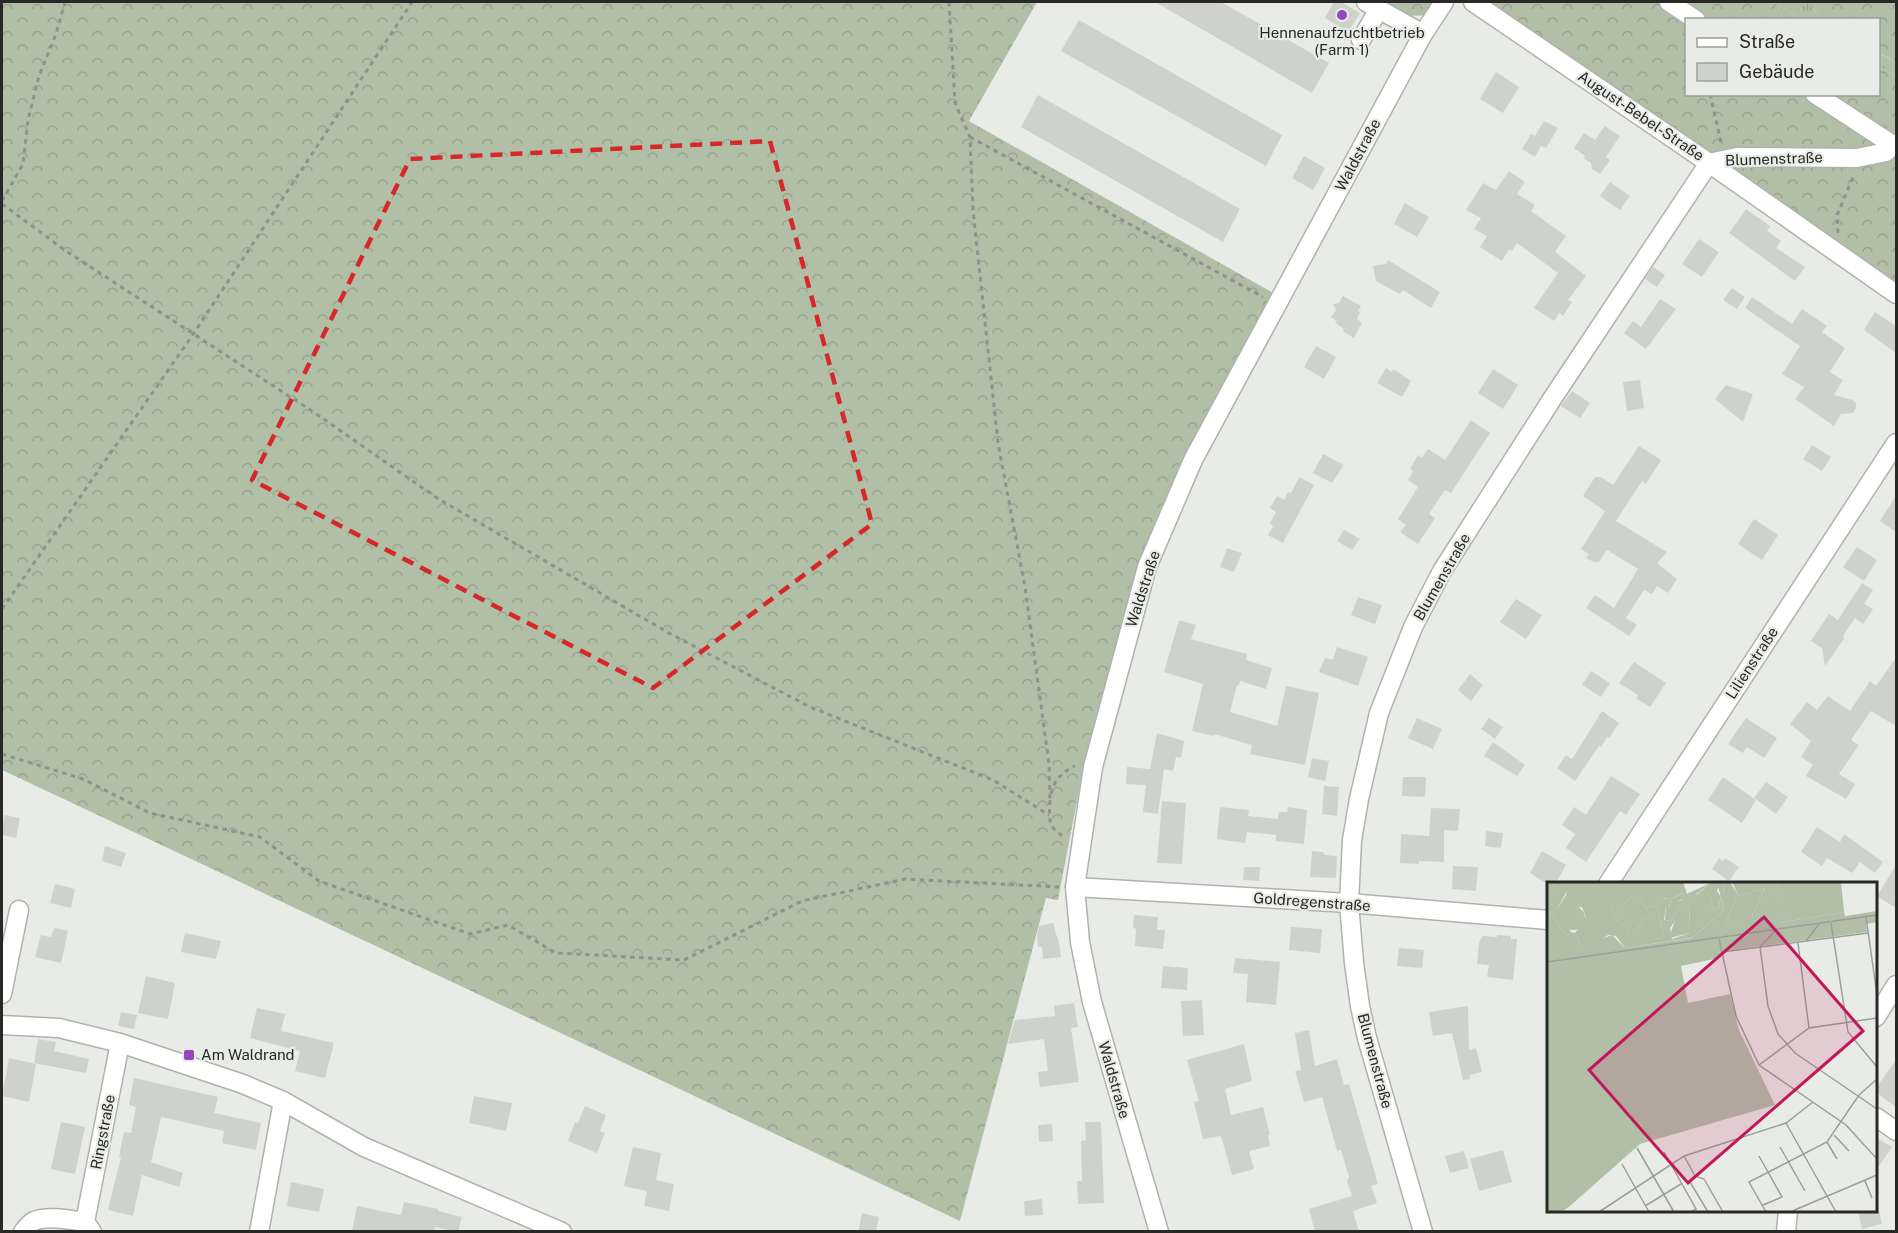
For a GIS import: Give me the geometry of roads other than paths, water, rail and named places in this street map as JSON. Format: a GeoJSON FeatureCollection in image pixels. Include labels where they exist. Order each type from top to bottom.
{"type":"FeatureCollection","features":[{"type":"Feature","properties":{"kind":"street","name":"Waldstraße"},"geometry":{"type":"LineString","coordinates":[[1159,1232],[1092,1002],[1080,942],[1075,888],[1094,767],[1148,567],[1193,460],[1423,34],[1444,2]]}},
{"type":"Feature","properties":{"kind":"street","name":"August-Bebel-Straße"},"geometry":{"type":"LineString","coordinates":[[1473,2],[1715,162],[1896,294]]}},
{"type":"Feature","properties":{"kind":"street"},"geometry":{"type":"LineString","coordinates":[[1669,2],[1693,18]]}},
{"type":"Feature","properties":{"kind":"street"},"geometry":{"type":"LineString","coordinates":[[1361,40],[1372,5],[1423,34]]}},
{"type":"Feature","properties":{"kind":"street"},"geometry":{"type":"LineString","coordinates":[[1818,96],[1895,145]]}},
{"type":"Feature","properties":{"kind":"street","name":"Blumenstraße"},"geometry":{"type":"LineString","coordinates":[[1423,1232],[1359,1006],[1349,903],[1352,840],[1359,799],[1379,713],[1413,627],[1442,571],[1541,415],[1715,162],[1737,157],[1862,156],[1887,152],[1895,145]]}},
{"type":"Feature","properties":{"kind":"street","name":"Lilienstraße"},"geometry":{"type":"LineString","coordinates":[[1609,882],[1896,443]]}},
{"type":"Feature","properties":{"kind":"street","name":"Goldregenstraße"},"geometry":{"type":"LineString","coordinates":[[1075,888],[1349,903],[1547,920]]}},
{"type":"Feature","properties":{"kind":"street"},"geometry":{"type":"LineString","coordinates":[[2,994],[19,910]]}},
{"type":"Feature","properties":{"kind":"street"},"geometry":{"type":"LineString","coordinates":[[1877,1014],[1896,985]]}},
{"type":"Feature","properties":{"kind":"street"},"geometry":{"type":"LineString","coordinates":[[2,1025],[59,1028],[120,1043],[243,1084],[283,1101],[364,1147],[562,1232]]}},
{"type":"Feature","properties":{"kind":"street","name":"Ringstraße"},"geometry":{"type":"LineString","coordinates":[[23,1232],[33,1221],[37,1220],[55,1219],[89,1227],[120,1043]]}},
{"type":"Feature","properties":{"kind":"street"},"geometry":{"type":"LineString","coordinates":[[259,1232],[283,1101]]}},
{"type":"Feature","properties":{"kind":"street"},"geometry":{"type":"LineString","coordinates":[[1877,1118],[1896,1131]]}},
{"type":"Feature","properties":{"kind":"street"},"geometry":{"type":"LineString","coordinates":[[1786,1232],[1788,1212]]}},
{"type":"Feature","properties":{"kind":"place","name":"Hennenaufzuchtbetrieb (Farm 1)"},"geometry":{"type":"Point","coordinates":[1342,15]}},
{"type":"Feature","properties":{"kind":"place","name":"Am Waldrand"},"geometry":{"type":"Point","coordinates":[189,1055]}}]}
